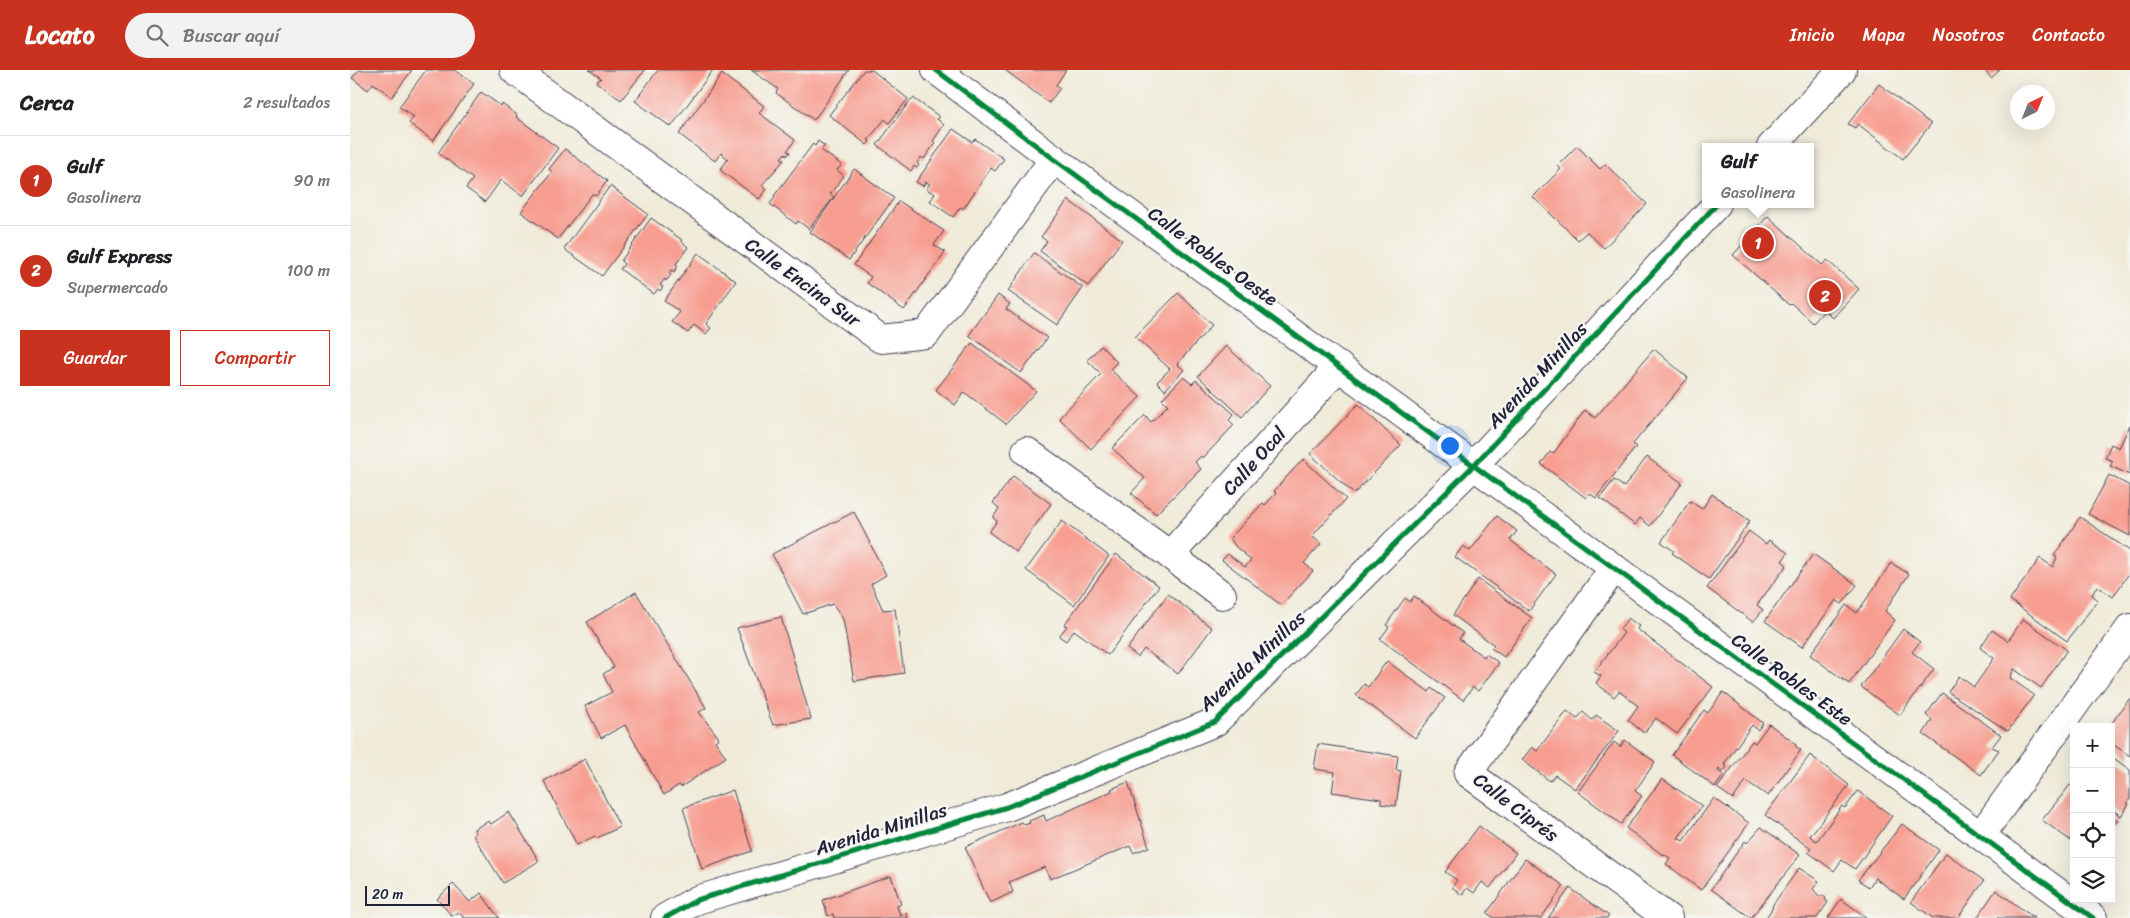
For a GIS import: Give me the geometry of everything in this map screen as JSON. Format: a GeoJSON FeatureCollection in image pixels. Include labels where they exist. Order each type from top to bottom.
{"type":"FeatureCollection","features":[{"type":"Feature","properties":{"kind":"street","name":"Calle Encina Sur"},"geometry":{"type":"LineString","coordinates":[[514,70],[881,339],[926,334],[1054,160]]}},
{"type":"Feature","properties":{"kind":"street","name":"Calle Robles Oeste"},"geometry":{"type":"LineString","coordinates":[[936,70],[1054,160],[1339,366],[1473,466]]}},
{"type":"Feature","properties":{"kind":"street"},"geometry":{"type":"LineString","coordinates":[[1775,143],[1842,70]]}},
{"type":"Feature","properties":{"kind":"street","name":"Avenida Minillas"},"geometry":{"type":"LineString","coordinates":[[665,918],[697,900],[1007,807],[1215,722],[1473,466],[1713,208]]}},
{"type":"Feature","properties":{"kind":"street","name":"Calle Ocal"},"geometry":{"type":"LineString","coordinates":[[1170,555],[1339,366]]}},
{"type":"Feature","properties":{"kind":"street"},"geometry":{"type":"LineString","coordinates":[[1026,451],[1170,555],[1222,596]]}},
{"type":"Feature","properties":{"kind":"street","name":"Calle Robles Este"},"geometry":{"type":"LineString","coordinates":[[1473,466],[2093,918]]}},
{"type":"Feature","properties":{"kind":"street","name":"Calle Ciprés"},"geometry":{"type":"LineString","coordinates":[[1614,568],[1468,773],[1668,918]]}},
{"type":"Feature","properties":{"kind":"street"},"geometry":{"type":"LineString","coordinates":[[1981,835],[2130,628]]}},
{"type":"Feature","properties":{"kind":"building"},"geometry":{"type":"Polygon","coordinates":[[[359,70],[412,70],[392,97],[373,83],[368,90],[352,78],[359,70]]]}},
{"type":"Feature","properties":{"kind":"building"},"geometry":{"type":"Polygon","coordinates":[[[426,70],[455,70],[474,84],[433,141],[409,123],[414,117],[399,107],[426,70]]]}},
{"type":"Feature","properties":{"kind":"building"},"geometry":{"type":"Polygon","coordinates":[[[589,70],[645,70],[621,100],[596,82],[601,78],[589,70]]]}},
{"type":"Feature","properties":{"kind":"building"},"geometry":{"type":"Polygon","coordinates":[[[658,70],[713,70],[671,127],[635,101],[658,70]]]}},
{"type":"Feature","properties":{"kind":"building"},"geometry":{"type":"Polygon","coordinates":[[[751,70],[849,70],[814,120],[776,93],[778,89],[751,70]]]}},
{"type":"Feature","properties":{"kind":"building"},"geometry":{"type":"Polygon","coordinates":[[[864,70],[872,70],[908,99],[889,123],[885,119],[868,140],[870,141],[867,145],[829,115],[864,70]]]}},
{"type":"Feature","properties":{"kind":"building"},"geometry":{"type":"Polygon","coordinates":[[[1005,70],[1066,70],[1056,85],[1060,88],[1049,103],[1005,70]]]}},
{"type":"Feature","properties":{"kind":"building"},"geometry":{"type":"Polygon","coordinates":[[[1984,70],[2000,70],[1991,78],[1984,70]]]}},
{"type":"Feature","properties":{"kind":"building"},"geometry":{"type":"Polygon","coordinates":[[[722,74],[764,106],[759,113],[795,140],[787,151],[790,152],[787,156],[785,153],[781,158],[784,160],[762,185],[767,189],[759,199],[720,170],[728,159],[721,153],[715,161],[679,134],[722,74]]]}},
{"type":"Feature","properties":{"kind":"building"},"geometry":{"type":"Polygon","coordinates":[[[1879,84],[1931,124],[1903,159],[1858,124],[1855,128],[1848,124],[1879,84]]]}},
{"type":"Feature","properties":{"kind":"building"},"geometry":{"type":"Polygon","coordinates":[[[481,92],[501,106],[502,104],[517,115],[516,117],[558,148],[523,196],[501,180],[485,202],[466,188],[473,179],[438,153],[481,92]]]}},
{"type":"Feature","properties":{"kind":"building"},"geometry":{"type":"Polygon","coordinates":[[[913,98],[940,117],[937,119],[944,125],[924,159],[921,157],[917,163],[919,165],[917,168],[914,166],[911,171],[877,145],[913,98]]]}},
{"type":"Feature","properties":{"kind":"building"},"geometry":{"type":"Polygon","coordinates":[[[953,129],[972,142],[975,139],[1004,159],[995,171],[991,168],[963,209],[960,207],[953,217],[930,201],[935,194],[926,189],[930,184],[926,182],[923,186],[916,182],[953,129]]]}},
{"type":"Feature","properties":{"kind":"building"},"geometry":{"type":"Polygon","coordinates":[[[818,141],[825,146],[821,150],[842,165],[837,170],[844,176],[830,194],[834,197],[809,229],[798,221],[796,224],[770,204],[813,144],[815,146],[818,141]]]}},
{"type":"Feature","properties":{"kind":"building"},"geometry":{"type":"Polygon","coordinates":[[[1577,146],[1600,169],[1605,164],[1647,204],[1604,248],[1587,232],[1578,240],[1533,197],[1561,169],[1557,166],[1577,146]]]}},
{"type":"Feature","properties":{"kind":"building"},"geometry":{"type":"Polygon","coordinates":[[[565,149],[607,181],[596,196],[592,194],[558,239],[521,212],[552,172],[549,169],[565,149]]]}},
{"type":"Feature","properties":{"kind":"building"},"geometry":{"type":"Polygon","coordinates":[[[854,169],[894,198],[849,260],[810,232],[854,169]]]}},
{"type":"Feature","properties":{"kind":"building"},"geometry":{"type":"Polygon","coordinates":[[[610,186],[648,214],[602,276],[564,249],[610,186]]]}},
{"type":"Feature","properties":{"kind":"building"},"geometry":{"type":"Polygon","coordinates":[[[1068,200],[1122,240],[1088,286],[1040,251],[1047,241],[1041,237],[1068,200]]]}},
{"type":"Feature","properties":{"kind":"building"},"geometry":{"type":"Polygon","coordinates":[[[899,201],[944,231],[934,245],[945,252],[904,310],[867,283],[871,277],[854,265],[899,201]]]}},
{"type":"Feature","properties":{"kind":"building"},"geometry":{"type":"Polygon","coordinates":[[[1768,216],[1822,265],[1827,260],[1859,289],[1833,318],[1825,310],[1813,323],[1791,303],[1789,305],[1733,255],[1768,216]]]}},
{"type":"Feature","properties":{"kind":"building"},"geometry":{"type":"Polygon","coordinates":[[[651,218],[682,240],[688,247],[676,264],[678,266],[674,272],[671,270],[669,273],[671,275],[660,285],[663,287],[654,294],[620,269],[624,264],[621,261],[651,218]]]}},
{"type":"Feature","properties":{"kind":"building"},"geometry":{"type":"Polygon","coordinates":[[[698,253],[736,281],[706,324],[711,328],[706,334],[694,325],[688,333],[672,322],[680,312],[664,301],[698,253]]]}},
{"type":"Feature","properties":{"kind":"building"},"geometry":{"type":"Polygon","coordinates":[[[1034,253],[1083,288],[1057,325],[1008,291],[1034,253]]]}},
{"type":"Feature","properties":{"kind":"building"},"geometry":{"type":"Polygon","coordinates":[[[1178,293],[1212,325],[1177,364],[1184,370],[1165,390],[1157,382],[1170,369],[1135,337],[1178,293]]]}},
{"type":"Feature","properties":{"kind":"building"},"geometry":{"type":"Polygon","coordinates":[[[998,295],[1010,304],[1006,309],[1047,338],[1021,373],[969,335],[998,295]]]}},
{"type":"Feature","properties":{"kind":"building"},"geometry":{"type":"Polygon","coordinates":[[[972,343],[1036,391],[1006,424],[964,392],[955,405],[936,390],[972,343]]]}},
{"type":"Feature","properties":{"kind":"building"},"geometry":{"type":"Polygon","coordinates":[[[1101,346],[1117,362],[1110,369],[1140,397],[1091,449],[1059,418],[1101,374],[1087,360],[1101,346]]]}},
{"type":"Feature","properties":{"kind":"building"},"geometry":{"type":"Polygon","coordinates":[[[1226,346],[1270,386],[1242,417],[1198,376],[1226,346]]]}},
{"type":"Feature","properties":{"kind":"building"},"geometry":{"type":"Polygon","coordinates":[[[1654,349],[1688,378],[1633,444],[1636,447],[1596,498],[1589,493],[1586,498],[1541,464],[1550,452],[1553,454],[1585,410],[1595,418],[1654,349]]]}},
{"type":"Feature","properties":{"kind":"building"},"geometry":{"type":"Polygon","coordinates":[[[1183,377],[1192,384],[1196,380],[1234,414],[1229,420],[1234,425],[1203,458],[1201,456],[1195,462],[1201,469],[1156,514],[1131,493],[1145,478],[1112,448],[1145,415],[1151,422],[1168,405],[1162,399],[1183,377]]]}},
{"type":"Feature","properties":{"kind":"building"},"geometry":{"type":"Polygon","coordinates":[[[1358,404],[1401,445],[1354,494],[1310,454],[1358,404]]]}},
{"type":"Feature","properties":{"kind":"building"},"geometry":{"type":"Polygon","coordinates":[[[2130,425],[2130,475],[2110,466],[2113,461],[2105,458],[2111,444],[2119,448],[2130,425]]]}},
{"type":"Feature","properties":{"kind":"building"},"geometry":{"type":"Polygon","coordinates":[[[1647,457],[1682,483],[1650,526],[1640,518],[1635,525],[1600,498],[1614,480],[1624,487],[1647,457]]]}},
{"type":"Feature","properties":{"kind":"building"},"geometry":{"type":"Polygon","coordinates":[[[1303,459],[1346,499],[1312,536],[1321,544],[1304,563],[1313,571],[1281,605],[1222,560],[1228,554],[1245,567],[1251,560],[1235,546],[1230,538],[1263,503],[1265,505],[1276,493],[1274,491],[1303,459]]]}},
{"type":"Feature","properties":{"kind":"building"},"geometry":{"type":"Polygon","coordinates":[[[2109,475],[2130,486],[2130,536],[2088,514],[2109,475]]]}},
{"type":"Feature","properties":{"kind":"building"},"geometry":{"type":"Polygon","coordinates":[[[1013,476],[1051,504],[1016,552],[989,532],[997,521],[993,518],[999,508],[993,503],[1013,476]]]}},
{"type":"Feature","properties":{"kind":"building"},"geometry":{"type":"Polygon","coordinates":[[[1712,494],[1750,521],[1709,579],[1672,553],[1674,551],[1661,542],[1690,501],[1702,509],[1712,494]]]}},
{"type":"Feature","properties":{"kind":"building"},"geometry":{"type":"Polygon","coordinates":[[[854,512],[886,575],[871,584],[883,610],[895,609],[904,673],[854,681],[843,619],[833,604],[803,614],[772,554],[854,512]]]}},
{"type":"Feature","properties":{"kind":"building"},"geometry":{"type":"Polygon","coordinates":[[[1497,516],[1517,531],[1510,540],[1556,574],[1529,611],[1455,557],[1463,546],[1470,551],[1497,516]]]}},
{"type":"Feature","properties":{"kind":"building"},"geometry":{"type":"Polygon","coordinates":[[[2080,517],[2130,551],[2130,572],[2113,597],[2097,586],[2092,595],[2098,600],[2067,641],[2010,600],[2040,558],[2053,567],[2057,557],[2054,556],[2080,517]]]}},
{"type":"Feature","properties":{"kind":"building"},"geometry":{"type":"Polygon","coordinates":[[[1062,521],[1109,556],[1074,605],[1026,570],[1062,521]]]}},
{"type":"Feature","properties":{"kind":"building"},"geometry":{"type":"Polygon","coordinates":[[[1749,531],[1766,544],[1769,540],[1788,553],[1782,561],[1787,565],[1757,605],[1763,610],[1753,622],[1707,588],[1749,531]]]}},
{"type":"Feature","properties":{"kind":"building"},"geometry":{"type":"Polygon","coordinates":[[[1116,554],[1159,586],[1108,655],[1074,630],[1066,641],[1059,636],[1067,626],[1064,625],[1116,554]]]}},
{"type":"Feature","properties":{"kind":"building"},"geometry":{"type":"Polygon","coordinates":[[[1813,554],[1857,585],[1842,604],[1836,600],[1802,647],[1765,621],[1813,554]]]}},
{"type":"Feature","properties":{"kind":"building"},"geometry":{"type":"Polygon","coordinates":[[[1891,563],[1909,574],[1885,611],[1895,620],[1849,684],[1810,655],[1846,605],[1857,613],[1891,563]]]}},
{"type":"Feature","properties":{"kind":"building"},"geometry":{"type":"Polygon","coordinates":[[[1478,579],[1532,618],[1504,657],[1491,648],[1494,645],[1453,615],[1478,579]]]}},
{"type":"Feature","properties":{"kind":"building"},"geometry":{"type":"Polygon","coordinates":[[[636,592],[706,708],[699,712],[719,738],[715,741],[726,757],[681,787],[679,785],[664,795],[625,725],[601,738],[585,706],[612,692],[603,674],[614,667],[587,622],[636,592]]]}},
{"type":"Feature","properties":{"kind":"building"},"geometry":{"type":"Polygon","coordinates":[[[1168,594],[1212,628],[1178,674],[1144,649],[1138,657],[1127,649],[1168,594]]]}},
{"type":"Feature","properties":{"kind":"building"},"geometry":{"type":"Polygon","coordinates":[[[1414,596],[1463,633],[1459,639],[1484,657],[1486,654],[1499,663],[1478,691],[1473,687],[1463,700],[1380,639],[1389,627],[1386,625],[1405,598],[1410,602],[1414,596]]]}},
{"type":"Feature","properties":{"kind":"building"},"geometry":{"type":"Polygon","coordinates":[[[781,617],[811,719],[773,725],[737,628],[781,617]]]}},
{"type":"Feature","properties":{"kind":"building"},"geometry":{"type":"Polygon","coordinates":[[[1628,618],[1639,626],[1637,629],[1713,687],[1677,734],[1656,718],[1644,733],[1628,720],[1638,706],[1619,691],[1614,697],[1596,683],[1601,676],[1594,672],[1624,633],[1620,629],[1628,618]]]}},
{"type":"Feature","properties":{"kind":"building"},"geometry":{"type":"Polygon","coordinates":[[[2023,619],[2067,650],[2041,688],[2014,669],[2010,678],[2034,695],[2008,731],[1948,692],[1959,676],[1974,687],[1994,658],[1980,648],[1992,630],[2008,641],[2023,619]]]}},
{"type":"Feature","properties":{"kind":"building"},"geometry":{"type":"Polygon","coordinates":[[[1903,629],[1920,642],[1912,652],[1934,669],[1900,715],[1861,687],[1903,629]]]}},
{"type":"Feature","properties":{"kind":"building"},"geometry":{"type":"Polygon","coordinates":[[[1387,661],[1429,692],[1431,688],[1445,698],[1415,738],[1356,695],[1364,684],[1368,687],[1387,661]]]}},
{"type":"Feature","properties":{"kind":"building"},"geometry":{"type":"Polygon","coordinates":[[[1723,692],[1763,723],[1758,730],[1752,725],[1724,764],[1727,767],[1723,772],[1719,769],[1718,771],[1724,775],[1715,787],[1672,755],[1704,710],[1708,713],[1723,692]]]}},
{"type":"Feature","properties":{"kind":"building"},"geometry":{"type":"Polygon","coordinates":[[[1942,693],[2001,735],[1992,747],[1999,750],[1981,775],[1923,734],[1932,720],[1926,715],[1942,693]]]}},
{"type":"Feature","properties":{"kind":"building"},"geometry":{"type":"Polygon","coordinates":[[[2130,698],[2130,756],[2115,746],[2115,723],[2112,723],[2130,698]]]}},
{"type":"Feature","properties":{"kind":"building"},"geometry":{"type":"Polygon","coordinates":[[[1567,711],[1577,719],[1583,712],[1592,720],[1596,715],[1619,731],[1575,789],[1555,775],[1550,781],[1522,760],[1532,747],[1537,751],[1567,711]]]}},
{"type":"Feature","properties":{"kind":"building"},"geometry":{"type":"Polygon","coordinates":[[[1769,724],[1796,744],[1795,746],[1801,750],[1768,796],[1746,781],[1733,799],[1717,788],[1752,741],[1755,743],[1769,724]]]}},
{"type":"Feature","properties":{"kind":"building"},"geometry":{"type":"Polygon","coordinates":[[[1625,740],[1655,762],[1635,791],[1642,796],[1621,824],[1578,792],[1614,742],[1620,747],[1625,740]]]}},
{"type":"Feature","properties":{"kind":"building"},"geometry":{"type":"Polygon","coordinates":[[[1318,744],[1398,756],[1396,770],[1401,771],[1396,806],[1381,804],[1381,799],[1332,792],[1335,772],[1314,769],[1318,744]]]}},
{"type":"Feature","properties":{"kind":"building"},"geometry":{"type":"Polygon","coordinates":[[[1810,755],[1849,785],[1810,836],[1815,840],[1817,841],[1842,806],[1845,808],[1858,791],[1892,816],[1855,869],[1842,860],[1834,871],[1808,852],[1811,849],[1765,815],[1810,755]]]}},
{"type":"Feature","properties":{"kind":"building"},"geometry":{"type":"Polygon","coordinates":[[[585,759],[620,827],[577,845],[544,781],[585,759]]]}},
{"type":"Feature","properties":{"kind":"building"},"geometry":{"type":"Polygon","coordinates":[[[2115,759],[2130,770],[2130,799],[2121,816],[2115,812],[2115,759]]]}},
{"type":"Feature","properties":{"kind":"building"},"geometry":{"type":"Polygon","coordinates":[[[1662,779],[1702,806],[1678,838],[1683,841],[1714,798],[1749,823],[1701,890],[1666,864],[1670,858],[1626,828],[1662,779]]]}},
{"type":"Feature","properties":{"kind":"building"},"geometry":{"type":"Polygon","coordinates":[[[1128,782],[1149,847],[1133,853],[1130,846],[1050,879],[1045,867],[1009,882],[1013,892],[990,903],[965,847],[1022,822],[1024,825],[1044,815],[1046,821],[1128,782]]]}},
{"type":"Feature","properties":{"kind":"building"},"geometry":{"type":"Polygon","coordinates":[[[2070,785],[2070,840],[2042,820],[2070,785]]]}},
{"type":"Feature","properties":{"kind":"building"},"geometry":{"type":"Polygon","coordinates":[[[733,790],[752,851],[702,869],[683,808],[733,790]]]}},
{"type":"Feature","properties":{"kind":"building"},"geometry":{"type":"Polygon","coordinates":[[[509,812],[539,861],[503,883],[473,835],[476,833],[474,829],[489,821],[491,824],[509,812]]]}},
{"type":"Feature","properties":{"kind":"building"},"geometry":{"type":"Polygon","coordinates":[[[1902,824],[1939,850],[1904,899],[1875,878],[1869,887],[1858,880],[1902,824]]]}},
{"type":"Feature","properties":{"kind":"building"},"geometry":{"type":"Polygon","coordinates":[[[1479,826],[1516,853],[1490,888],[1482,882],[1474,893],[1467,888],[1462,895],[1452,887],[1457,880],[1445,872],[1479,826]]]}},
{"type":"Feature","properties":{"kind":"building"},"geometry":{"type":"Polygon","coordinates":[[[1761,827],[1800,855],[1751,918],[1711,889],[1745,841],[1747,843],[1761,827]]]}},
{"type":"Feature","properties":{"kind":"building"},"geometry":{"type":"Polygon","coordinates":[[[1946,853],[1984,881],[1958,918],[1933,918],[1911,902],[1946,853]]]}},
{"type":"Feature","properties":{"kind":"building"},"geometry":{"type":"Polygon","coordinates":[[[1525,859],[1564,886],[1541,918],[1494,918],[1487,913],[1525,859]]]}},
{"type":"Feature","properties":{"kind":"building"},"geometry":{"type":"Polygon","coordinates":[[[1799,868],[1819,881],[1813,889],[1820,897],[1821,895],[1826,898],[1825,900],[1828,902],[1817,918],[1766,918],[1772,906],[1799,868]]]}},
{"type":"Feature","properties":{"kind":"building"},"geometry":{"type":"Polygon","coordinates":[[[891,876],[901,904],[897,906],[900,915],[906,913],[908,918],[834,918],[833,914],[828,916],[823,900],[891,876]]]}},
{"type":"Feature","properties":{"kind":"building"},"geometry":{"type":"Polygon","coordinates":[[[453,884],[470,902],[481,893],[499,918],[464,918],[459,912],[452,916],[437,899],[453,884]]]}},
{"type":"Feature","properties":{"kind":"building"},"geometry":{"type":"Polygon","coordinates":[[[1570,888],[1609,916],[1607,918],[1548,918],[1570,888]]]}},
{"type":"Feature","properties":{"kind":"building"},"geometry":{"type":"Polygon","coordinates":[[[1996,890],[2034,918],[1977,918],[1996,890]]]}},
{"type":"Feature","properties":{"kind":"building"},"geometry":{"type":"Polygon","coordinates":[[[1841,899],[1867,918],[1828,918],[1841,899]]]}},
{"type":"Feature","properties":{"kind":"cycle path"},"geometry":{"type":"LineString","coordinates":[[936,70],[1054,159],[2093,918]]}},
{"type":"Feature","properties":{"kind":"cycle path"},"geometry":{"type":"LineString","coordinates":[[665,918],[697,900],[1007,807],[1215,722],[1473,466],[1713,208]]}},
{"type":"Feature","properties":{"kind":"place","name":"Gulf"},"geometry":{"type":"Point","coordinates":[1758,243]}},
{"type":"Feature","properties":{"kind":"place","name":"Gulf Express"},"geometry":{"type":"Point","coordinates":[1825,296]}}]}
